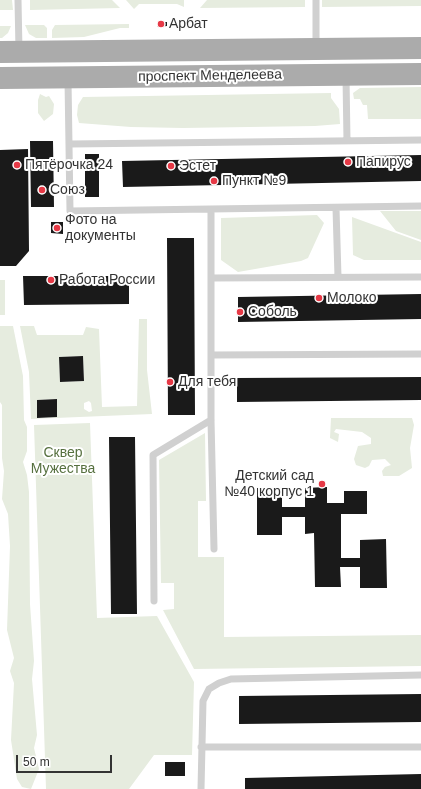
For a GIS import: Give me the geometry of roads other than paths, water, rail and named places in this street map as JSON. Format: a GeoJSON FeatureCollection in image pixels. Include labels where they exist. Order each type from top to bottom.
{"type":"FeatureCollection","features":[{"type":"Feature","properties":{"kind":"main road","name":"проспект Менделеева"},"geometry":{"type":"LineString","coordinates":[[9,52],[421,48]]}},
{"type":"Feature","properties":{"kind":"main road"},"geometry":{"type":"LineString","coordinates":[[316,49],[317,75]]}},
{"type":"Feature","properties":{"kind":"main road"},"geometry":{"type":"LineString","coordinates":[[75,77],[80,51]]}},
{"type":"Feature","properties":{"kind":"main road","name":"проспект Менделеева"},"geometry":{"type":"LineString","coordinates":[[0,78],[421,74]]}},
{"type":"Feature","properties":{"kind":"lane"},"geometry":{"type":"LineString","coordinates":[[9,52],[18,0]]}},
{"type":"Feature","properties":{"kind":"lane"},"geometry":{"type":"LineString","coordinates":[[316,0],[316,49]]}},
{"type":"Feature","properties":{"kind":"lane"},"geometry":{"type":"LineString","coordinates":[[346,74],[347,140]]}},
{"type":"Feature","properties":{"kind":"lane"},"geometry":{"type":"LineString","coordinates":[[75,77],[70,144],[70,211],[421,206]]}},
{"type":"Feature","properties":{"kind":"lane"},"geometry":{"type":"LineString","coordinates":[[70,144],[421,140]]}},
{"type":"Feature","properties":{"kind":"lane"},"geometry":{"type":"LineString","coordinates":[[336,208],[338,277]]}},
{"type":"Feature","properties":{"kind":"lane"},"geometry":{"type":"LineString","coordinates":[[211,210],[211,420],[214,549]]}},
{"type":"Feature","properties":{"kind":"lane"},"geometry":{"type":"LineString","coordinates":[[211,278],[421,276]]}},
{"type":"Feature","properties":{"kind":"lane"},"geometry":{"type":"LineString","coordinates":[[211,355],[421,354]]}},
{"type":"Feature","properties":{"kind":"lane"},"geometry":{"type":"LineString","coordinates":[[154,601],[153,455],[211,420]]}},
{"type":"Feature","properties":{"kind":"lane"},"geometry":{"type":"LineString","coordinates":[[201,789],[203,701],[209,689],[231,679],[421,675]]}},
{"type":"Feature","properties":{"kind":"lane"},"geometry":{"type":"LineString","coordinates":[[201,747],[421,747]]}},
{"type":"Feature","properties":{"kind":"place","name":"Арбат"},"geometry":{"type":"Point","coordinates":[161,24]}},
{"type":"Feature","properties":{"kind":"place","name":"Папирус"},"geometry":{"type":"Point","coordinates":[348,162]}},
{"type":"Feature","properties":{"kind":"place","name":"Пятёрочка 24"},"geometry":{"type":"Point","coordinates":[17,165]}},
{"type":"Feature","properties":{"kind":"place","name":"Эстет"},"geometry":{"type":"Point","coordinates":[171,166]}},
{"type":"Feature","properties":{"kind":"place","name":"Пункт №9"},"geometry":{"type":"Point","coordinates":[214,181]}},
{"type":"Feature","properties":{"kind":"place","name":"Союз"},"geometry":{"type":"Point","coordinates":[42,190]}},
{"type":"Feature","properties":{"kind":"place","name":"Фото на документы"},"geometry":{"type":"Point","coordinates":[57,228]}},
{"type":"Feature","properties":{"kind":"place","name":"Работа России"},"geometry":{"type":"Point","coordinates":[51,280]}},
{"type":"Feature","properties":{"kind":"place","name":"Молоко"},"geometry":{"type":"Point","coordinates":[319,298]}},
{"type":"Feature","properties":{"kind":"place","name":"Соболь"},"geometry":{"type":"Point","coordinates":[240,312]}},
{"type":"Feature","properties":{"kind":"place","name":"Для тебя"},"geometry":{"type":"Point","coordinates":[170,382]}},
{"type":"Feature","properties":{"kind":"place","name":"Детский сад №40 корпус 1"},"geometry":{"type":"Point","coordinates":[322,484]}},
{"type":"Feature","properties":{"kind":"park label","name":"Сквер Мужества"},"geometry":{"type":"Point","coordinates":[63,462]}}]}
